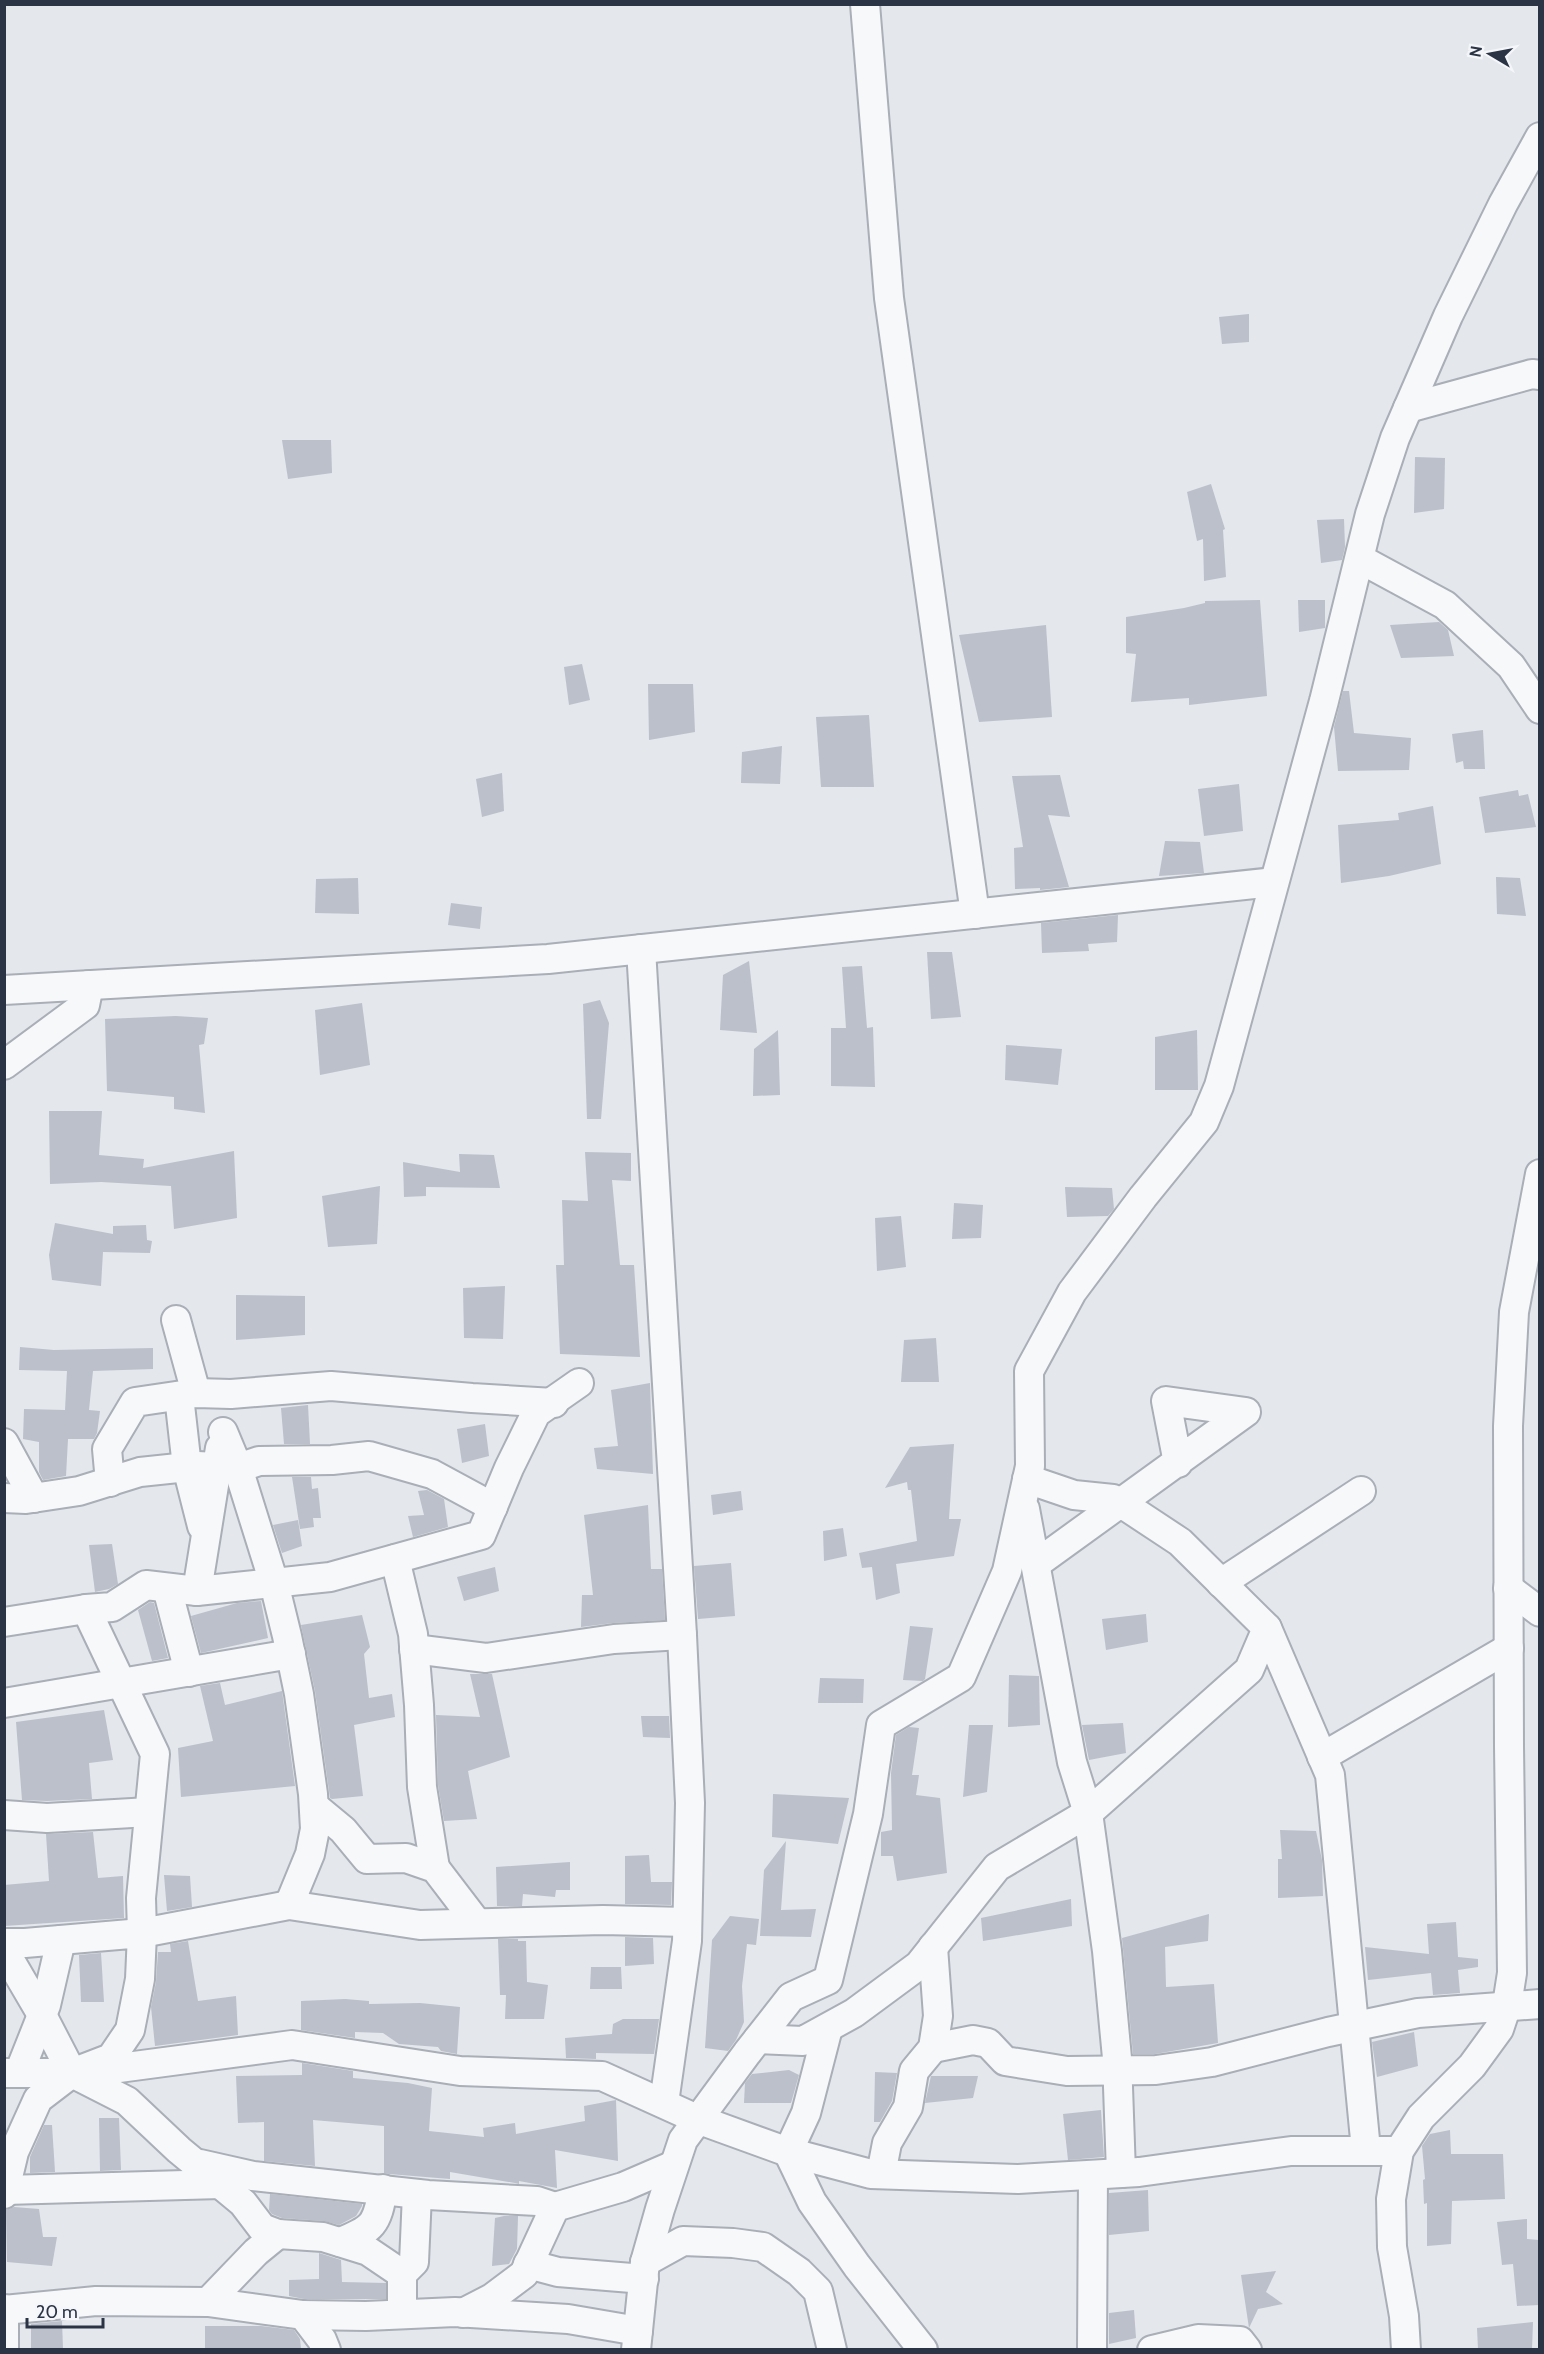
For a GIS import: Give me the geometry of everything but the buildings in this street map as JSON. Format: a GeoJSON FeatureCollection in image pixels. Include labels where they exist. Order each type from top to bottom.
{"type":"FeatureCollection","features":[{"type":"Feature","properties":{"kind":"street"},"geometry":{"type":"LineString","coordinates":[[865,4],[889,298],[975,914]]}},
{"type":"Feature","properties":{"kind":"street"},"geometry":{"type":"LineString","coordinates":[[4,2349],[5,2310],[96,2301],[208,2302],[303,2315],[463,2313],[568,2319],[637,2340],[644,2270],[683,2140],[792,1997],[828,1980],[868,1814],[882,1725],[960,1677],[1007,1571],[1030,1466],[1029,1371],[1072,1292],[1143,1197],[1204,1122],[1219,1086],[1374,503],[1395,438],[1448,316],[1539,137]]}},
{"type":"Feature","properties":{"kind":"street"},"geometry":{"type":"LineString","coordinates":[[1408,408],[1539,375]]}},
{"type":"Feature","properties":{"kind":"street"},"geometry":{"type":"LineString","coordinates":[[1360,559],[1445,605],[1511,666],[1539,709]]}},
{"type":"Feature","properties":{"kind":"street"},"geometry":{"type":"LineString","coordinates":[[4,990],[548,959],[1274,882]]}},
{"type":"Feature","properties":{"kind":"street"},"geometry":{"type":"LineString","coordinates":[[641,949],[690,1803],[687,1941],[664,2103]]}},
{"type":"Feature","properties":{"kind":"street"},"geometry":{"type":"LineString","coordinates":[[4,1065],[85,1005],[89,985]]}},
{"type":"Feature","properties":{"kind":"street"},"geometry":{"type":"LineString","coordinates":[[1406,2349],[1404,2316],[1392,2247],[1391,2199],[1399,2151],[1421,2117],[1472,2066],[1499,2029],[1507,2005],[1512,1973],[1508,1426],[1514,1312],[1539,1174]]}},
{"type":"Feature","properties":{"kind":"street"},"geometry":{"type":"LineString","coordinates":[[176,1320],[188,1394],[187,1467],[205,1540]]}},
{"type":"Feature","properties":{"kind":"street"},"geometry":{"type":"LineString","coordinates":[[4,1622],[86,1608],[112,1607],[146,1586],[197,1591],[330,1577],[481,1535],[536,1413],[554,1403],[579,1383]]}},
{"type":"Feature","properties":{"kind":"street"},"geometry":{"type":"LineString","coordinates":[[110,1482],[107,1449],[135,1402],[188,1394],[231,1394],[331,1386],[554,1403]]}},
{"type":"Feature","properties":{"kind":"street"},"geometry":{"type":"LineString","coordinates":[[231,1394],[223,1432],[228,1467],[274,1583],[299,1694],[314,1806],[315,1829],[310,1854],[289,1905]]}},
{"type":"Feature","properties":{"kind":"street"},"geometry":{"type":"LineString","coordinates":[[4,1443],[34,1497]]}},
{"type":"Feature","properties":{"kind":"street"},"geometry":{"type":"LineString","coordinates":[[4,1498],[79,1491],[140,1472],[187,1467],[228,1467],[260,1461],[332,1460],[369,1456],[432,1474],[493,1507]]}},
{"type":"Feature","properties":{"kind":"street"},"geometry":{"type":"LineString","coordinates":[[1036,1564],[1178,1463]]}},
{"type":"Feature","properties":{"kind":"street"},"geometry":{"type":"LineString","coordinates":[[197,1591],[205,1540],[228,1467]]}},
{"type":"Feature","properties":{"kind":"street"},"geometry":{"type":"LineString","coordinates":[[1024,1491],[1113,1499],[1121,1503],[1180,1542],[1267,1628],[1330,1775],[1366,2150]]}},
{"type":"Feature","properties":{"kind":"street"},"geometry":{"type":"LineString","coordinates":[[1024,1491],[1072,1762],[1088,1813],[1107,1952],[1117,2070],[1121,2173]]}},
{"type":"Feature","properties":{"kind":"street"},"geometry":{"type":"LineString","coordinates":[[1221,1583],[1361,1491]]}},
{"type":"Feature","properties":{"kind":"street"},"geometry":{"type":"LineString","coordinates":[[395,1559],[413,1634],[419,1705],[422,1787],[435,1868],[477,1923]]}},
{"type":"Feature","properties":{"kind":"street"},"geometry":{"type":"LineString","coordinates":[[167,1588],[189,1672]]}},
{"type":"Feature","properties":{"kind":"street"},"geometry":{"type":"LineString","coordinates":[[1508,1588],[1539,1612]]}},
{"type":"Feature","properties":{"kind":"street"},"geometry":{"type":"LineString","coordinates":[[86,1608],[155,1754],[141,1898],[140,1978],[130,2030],[111,2058],[72,2073],[38,2099],[14,2152],[5,2192],[221,2184]]}},
{"type":"Feature","properties":{"kind":"street"},"geometry":{"type":"LineString","coordinates":[[758,2039],[803,2041],[854,2013],[919,1965],[997,1867],[1088,1813],[1249,1670],[1267,1628]]}},
{"type":"Feature","properties":{"kind":"street"},"geometry":{"type":"LineString","coordinates":[[1322,1757],[1509,1640],[1539,1630]]}},
{"type":"Feature","properties":{"kind":"street"},"geometry":{"type":"LineString","coordinates":[[414,1649],[486,1658],[614,1640],[682,1635]]}},
{"type":"Feature","properties":{"kind":"street"},"geometry":{"type":"LineString","coordinates":[[4,1703],[291,1654]]}},
{"type":"Feature","properties":{"kind":"street"},"geometry":{"type":"LineString","coordinates":[[314,1806],[343,1830],[367,1859],[406,1858],[435,1868]]}},
{"type":"Feature","properties":{"kind":"street"},"geometry":{"type":"LineString","coordinates":[[4,1815],[47,1818],[149,1812]]}},
{"type":"Feature","properties":{"kind":"street"},"geometry":{"type":"LineString","coordinates":[[4,1943],[142,1933],[289,1905],[420,1925],[603,1920],[687,1922]]}},
{"type":"Feature","properties":{"kind":"street"},"geometry":{"type":"LineString","coordinates":[[61,1940],[42,2015],[12,2073],[72,2073],[292,2045],[460,2071],[602,2076],[646,2098],[664,2103],[697,2119],[788,2152],[871,2174],[1018,2179],[1121,2173],[1291,2151],[1399,2151]]}},
{"type":"Feature","properties":{"kind":"street"},"geometry":{"type":"LineString","coordinates":[[881,2174],[887,2143],[908,2107],[914,2071],[933,2048],[938,2016],[933,1947]]}},
{"type":"Feature","properties":{"kind":"street"},"geometry":{"type":"LineString","coordinates":[[4,1950],[42,2015],[72,2073],[127,2101],[243,2203],[262,2228],[278,2234],[323,2237],[368,2251],[402,2274]]}},
{"type":"Feature","properties":{"kind":"street"},"geometry":{"type":"LineString","coordinates":[[933,2048],[973,2040],[988,2043],[1005,2061],[1067,2071],[1156,2070],[1212,2062],[1418,2013],[1539,2004]]}},
{"type":"Feature","properties":{"kind":"street"},"geometry":{"type":"LineString","coordinates":[[788,2152],[806,2113],[828,2028]]}},
{"type":"Feature","properties":{"kind":"street"},"geometry":{"type":"LineString","coordinates":[[788,2152],[812,2202],[857,2266],[923,2349]]}},
{"type":"Feature","properties":{"kind":"street"},"geometry":{"type":"LineString","coordinates":[[195,2163],[253,2176],[417,2194],[537,2201],[555,2207],[623,2187],[674,2165]]}},
{"type":"Feature","properties":{"kind":"street"},"geometry":{"type":"LineString","coordinates":[[1092,2349],[1093,2175]]}},
{"type":"Feature","properties":{"kind":"street"},"geometry":{"type":"LineString","coordinates":[[340,2242],[366,2232],[379,2214],[384,2189]]}},
{"type":"Feature","properties":{"kind":"street"},"geometry":{"type":"LineString","coordinates":[[402,2314],[402,2274],[414,2262],[417,2194]]}},
{"type":"Feature","properties":{"kind":"street"},"geometry":{"type":"LineString","coordinates":[[463,2313],[492,2298],[524,2274],[555,2207]]}},
{"type":"Feature","properties":{"kind":"street"},"geometry":{"type":"LineString","coordinates":[[208,2302],[256,2252],[278,2234]]}},
{"type":"Feature","properties":{"kind":"street"},"geometry":{"type":"LineString","coordinates":[[528,2264],[558,2272],[644,2270],[683,2241],[764,2247],[798,2272],[818,2291],[832,2349]]}},
{"type":"Feature","properties":{"kind":"street"},"geometry":{"type":"LineString","coordinates":[[303,2315],[326,2349]]}},
{"type":"Feature","properties":{"kind":"street"},"geometry":{"type":"LineString","coordinates":[[1152,2349],[1198,2339],[1240,2341],[1247,2349]]}}]}
